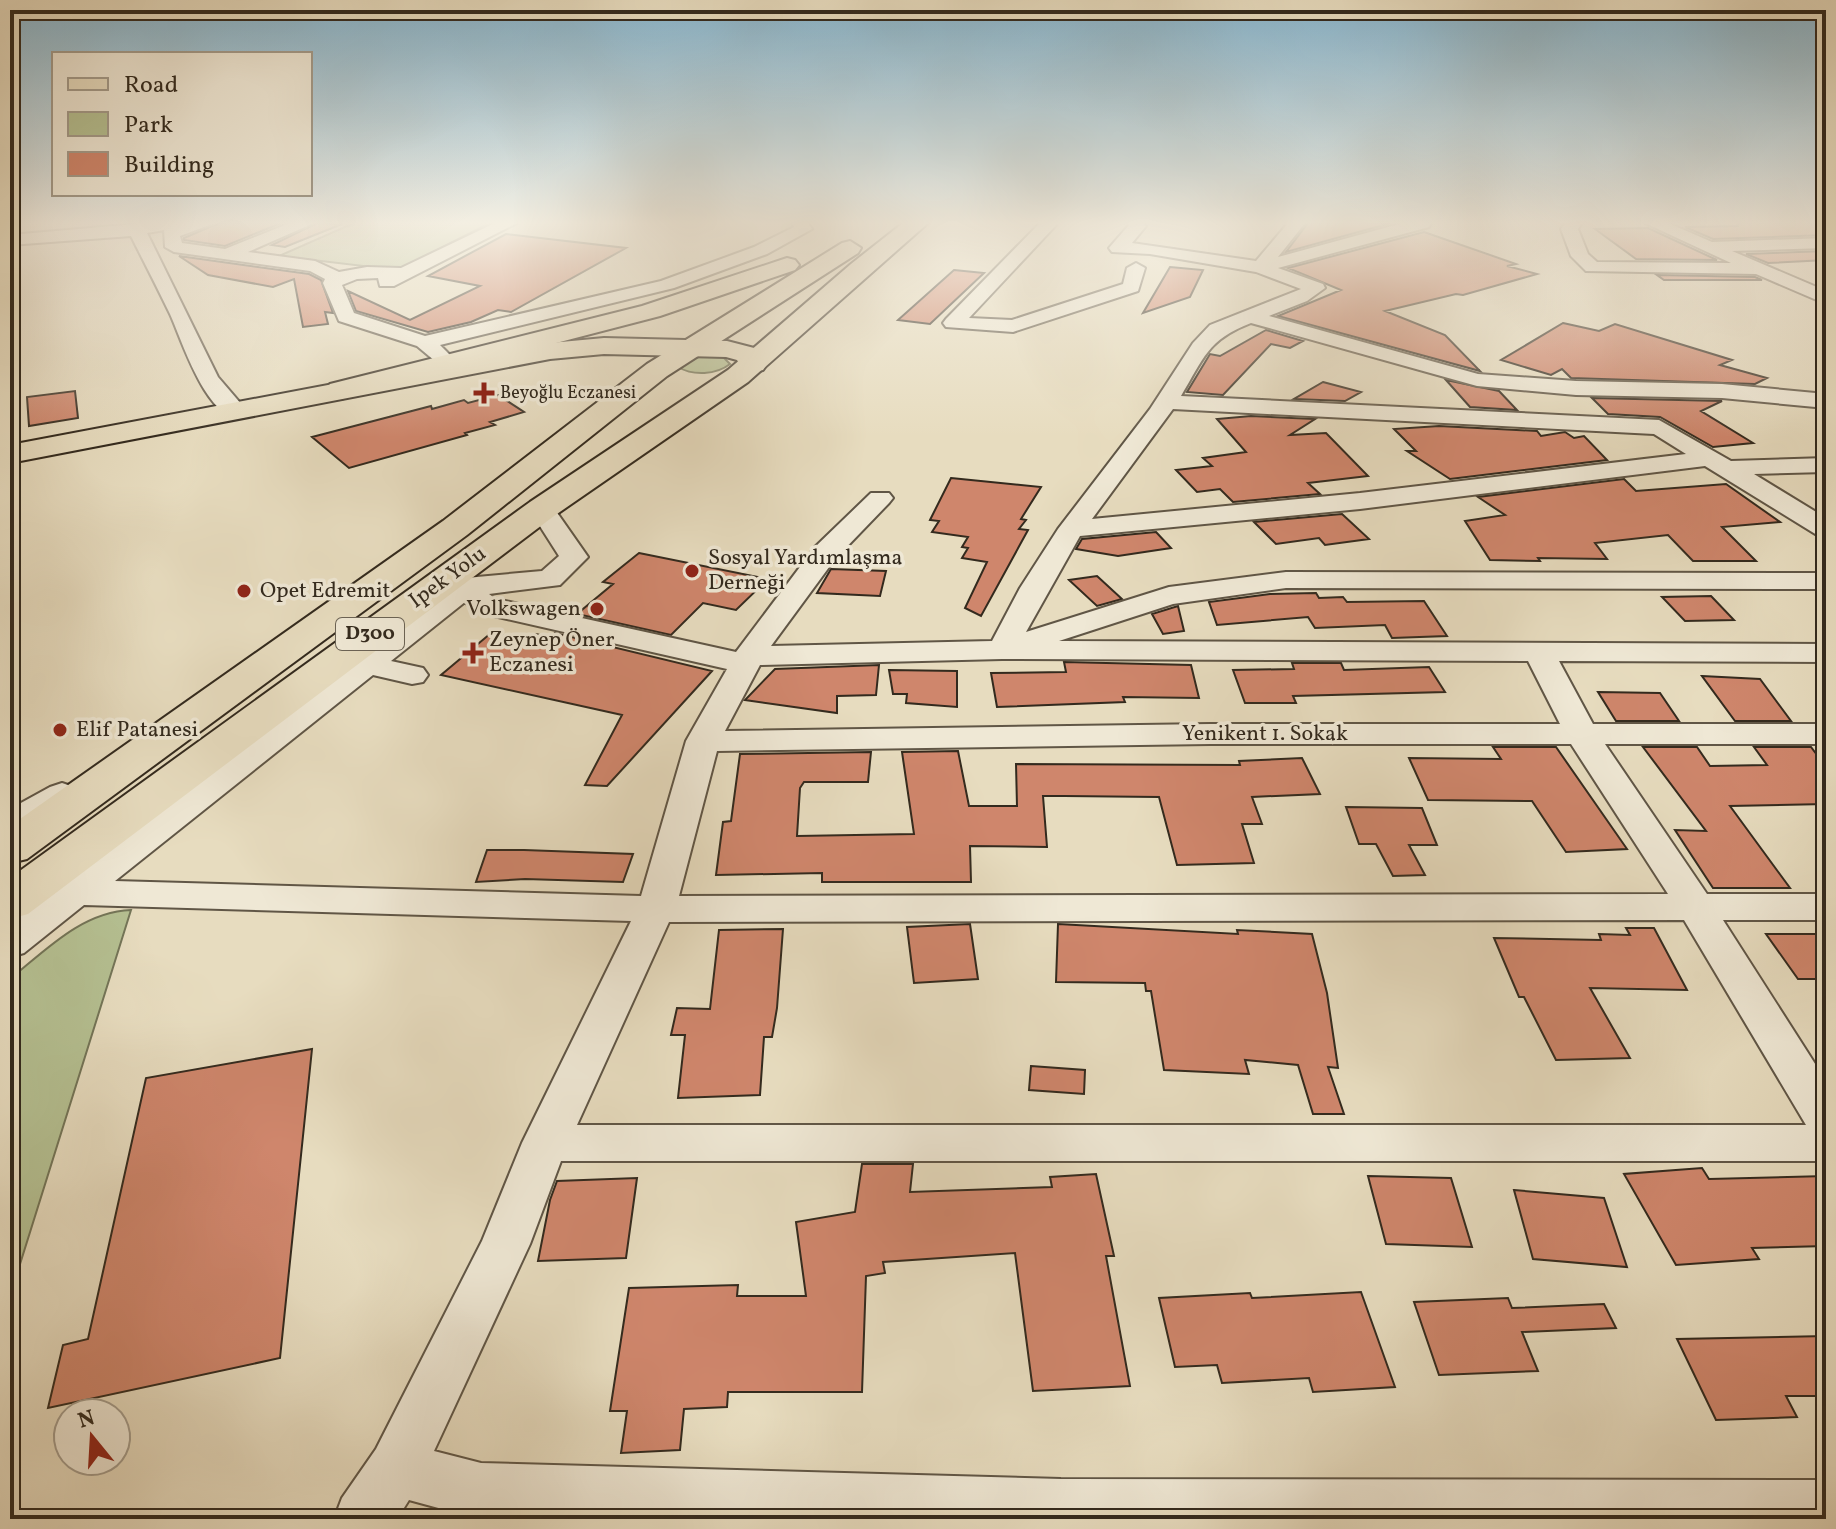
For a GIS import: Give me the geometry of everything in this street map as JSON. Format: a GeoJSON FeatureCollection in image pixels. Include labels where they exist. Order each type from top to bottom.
{"type":"FeatureCollection","features":[{"type":"Feature","properties":{"kind":"main road"},"geometry":{"type":"LineString","coordinates":[[340,390],[602,324],[705,294]]}},
{"type":"Feature","properties":{"kind":"main road","name":"Ipek Yolu"},"geometry":{"type":"LineString","coordinates":[[10,848],[455,528],[657,370],[778,294]]}},
{"type":"Feature","properties":{"kind":"main road","name":"D300"},"geometry":{"type":"LineString","coordinates":[[746,370],[831,294]]}},
{"type":"Feature","properties":{"kind":"main road"},"geometry":{"type":"LineString","coordinates":[[10,454],[577,347],[690,347],[739,351],[748,355],[746,370],[716,378],[599,361],[544,363],[10,465]]}},
{"type":"Feature","properties":{"kind":"main road","name":"Ipek Yolu"},"geometry":{"type":"LineString","coordinates":[[10,902],[453,586],[542,509],[746,370]]}},
{"type":"Feature","properties":{"kind":"street"},"geometry":{"type":"LineString","coordinates":[[169,294],[200,369],[212,389],[237,412]]}},
{"type":"Feature","properties":{"kind":"street"},"geometry":{"type":"LineString","coordinates":[[348,294],[352,297]]}},
{"type":"Feature","properties":{"kind":"street"},"geometry":{"type":"LineString","coordinates":[[358,294],[352,297],[343,313],[353,321],[424,342],[449,362]]}},
{"type":"Feature","properties":{"kind":"street"},"geometry":{"type":"LineString","coordinates":[[424,342],[620,294]]}},
{"type":"Feature","properties":{"kind":"street"},"geometry":{"type":"LineString","coordinates":[[981,294],[953,323],[1013,326],[1109,294]]}},
{"type":"Feature","properties":{"kind":"street"},"geometry":{"type":"LineString","coordinates":[[1002,650],[1034,588],[1071,529],[1160,412],[1200,347],[1217,329],[1301,294]]}},
{"type":"Feature","properties":{"kind":"street"},"geometry":{"type":"LineString","coordinates":[[1249,316],[1477,380],[1576,388],[1722,391],[1826,401]]}},
{"type":"Feature","properties":{"kind":"street"},"geometry":{"type":"LineString","coordinates":[[1164,402],[1659,427],[1826,529]]}},
{"type":"Feature","properties":{"kind":"street"},"geometry":{"type":"LineString","coordinates":[[1071,529],[1718,463],[1826,465]]}},
{"type":"Feature","properties":{"kind":"street"},"geometry":{"type":"LineString","coordinates":[[363,1519],[396,1469],[505,1244],[545,1143],[656,909],[703,741],[746,660],[825,553],[880,498]]}},
{"type":"Feature","properties":{"kind":"street"},"geometry":{"type":"LineString","coordinates":[[453,586],[550,579],[559,573],[574,557],[542,509]]}},
{"type":"Feature","properties":{"kind":"street"},"geometry":{"type":"LineString","coordinates":[[1002,650],[1169,596],[1286,580],[1826,581]]}},
{"type":"Feature","properties":{"kind":"street"},"geometry":{"type":"LineString","coordinates":[[453,586],[486,606],[746,660],[1002,650],[1826,653]]}},
{"type":"Feature","properties":{"kind":"street"},"geometry":{"type":"LineString","coordinates":[[1539,653],[1582,735],[1695,906],[1826,1119]]}},
{"type":"Feature","properties":{"kind":"street"},"geometry":{"type":"LineString","coordinates":[[10,943],[76,892],[351,661],[412,675]]}},
{"type":"Feature","properties":{"kind":"street"},"geometry":{"type":"LineString","coordinates":[[10,824],[177,728]]}},
{"type":"Feature","properties":{"kind":"street","name":"Yenikent 1. Sokak"},"geometry":{"type":"LineString","coordinates":[[703,741],[1210,734],[1826,734]]}},
{"type":"Feature","properties":{"kind":"street"},"geometry":{"type":"LineString","coordinates":[[76,892],[656,909],[1826,907]]}},
{"type":"Feature","properties":{"kind":"street"},"geometry":{"type":"LineString","coordinates":[[545,1143],[1826,1143]]}},
{"type":"Feature","properties":{"kind":"street"},"geometry":{"type":"LineString","coordinates":[[396,1469],[481,1491],[1062,1514],[1826,1509]]}},
{"type":"Feature","properties":{"kind":"green space"},"geometry":{"type":"Polygon","coordinates":[[[690,356],[722,356],[730,364],[704,373],[678,367],[690,356]]]}},
{"type":"Feature","properties":{"kind":"green space"},"geometry":{"type":"Polygon","coordinates":[[[131,910],[10,1296],[10,979],[81,925],[113,912],[131,910]]]}},
{"type":"Feature","properties":{"kind":"building"},"geometry":{"type":"Polygon","coordinates":[[[297,294],[326,294],[333,313],[325,312],[328,324],[303,327],[297,294]]]}},
{"type":"Feature","properties":{"kind":"building"},"geometry":{"type":"Polygon","coordinates":[[[349,294],[410,320],[463,294],[543,294],[511,312],[498,310],[471,322],[428,332],[356,311],[349,294]]]}},
{"type":"Feature","properties":{"kind":"building"},"geometry":{"type":"Polygon","coordinates":[[[927,294],[961,294],[930,324],[898,320],[927,294]]]}},
{"type":"Feature","properties":{"kind":"building"},"geometry":{"type":"Polygon","coordinates":[[[1154,294],[1191,294],[1190,297],[1143,313],[1154,294]]]}},
{"type":"Feature","properties":{"kind":"building"},"geometry":{"type":"Polygon","coordinates":[[[1330,294],[1455,294],[1385,311],[1445,335],[1480,371],[1278,316],[1330,294]]]}},
{"type":"Feature","properties":{"kind":"building"},"geometry":{"type":"Polygon","coordinates":[[[1563,323],[1599,331],[1615,324],[1732,360],[1720,365],[1767,378],[1755,384],[1571,378],[1562,369],[1551,375],[1501,360],[1563,323]]]}},
{"type":"Feature","properties":{"kind":"building"},"geometry":{"type":"Polygon","coordinates":[[[1266,330],[1303,341],[1290,348],[1271,344],[1223,395],[1187,392],[1210,354],[1220,356],[1266,330]]]}},
{"type":"Feature","properties":{"kind":"building"},"geometry":{"type":"Polygon","coordinates":[[[1446,380],[1499,391],[1517,410],[1470,407],[1446,380]]]}},
{"type":"Feature","properties":{"kind":"building"},"geometry":{"type":"Polygon","coordinates":[[[1323,382],[1361,392],[1345,401],[1294,399],[1323,382]]]}},
{"type":"Feature","properties":{"kind":"building"},"geometry":{"type":"Polygon","coordinates":[[[75,391],[78,418],[29,426],[27,397],[75,391]]]}},
{"type":"Feature","properties":{"kind":"building"},"geometry":{"type":"Polygon","coordinates":[[[498,395],[524,412],[490,422],[495,425],[465,433],[467,435],[349,468],[312,437],[431,406],[432,409],[498,395]]]}},
{"type":"Feature","properties":{"kind":"building"},"geometry":{"type":"Polygon","coordinates":[[[1592,398],[1722,401],[1701,411],[1753,443],[1713,447],[1660,417],[1608,414],[1592,398]]]}},
{"type":"Feature","properties":{"kind":"building"},"geometry":{"type":"Polygon","coordinates":[[[1251,416],[1315,419],[1290,435],[1326,433],[1368,476],[1308,483],[1320,494],[1233,502],[1220,489],[1197,492],[1176,470],[1212,466],[1203,458],[1246,452],[1217,419],[1251,416]]]}},
{"type":"Feature","properties":{"kind":"building"},"geometry":{"type":"Polygon","coordinates":[[[1439,426],[1537,431],[1541,436],[1565,432],[1574,438],[1584,436],[1607,460],[1450,479],[1407,451],[1416,451],[1394,429],[1439,426]]]}},
{"type":"Feature","properties":{"kind":"building"},"geometry":{"type":"Polygon","coordinates":[[[951,478],[1041,487],[1021,519],[1026,520],[1019,529],[1028,530],[981,616],[965,608],[987,562],[962,558],[968,548],[962,547],[968,537],[932,532],[939,521],[930,520],[951,478]]]}},
{"type":"Feature","properties":{"kind":"building"},"geometry":{"type":"Polygon","coordinates":[[[1624,479],[1636,491],[1726,484],[1780,522],[1722,527],[1756,561],[1693,561],[1668,535],[1595,543],[1607,559],[1538,558],[1540,561],[1490,560],[1465,521],[1505,515],[1478,497],[1624,479]]]}},
{"type":"Feature","properties":{"kind":"building"},"geometry":{"type":"Polygon","coordinates":[[[1342,514],[1369,539],[1325,545],[1319,538],[1276,544],[1254,522],[1342,514]]]}},
{"type":"Feature","properties":{"kind":"building"},"geometry":{"type":"Polygon","coordinates":[[[1156,532],[1171,548],[1118,556],[1076,549],[1082,539],[1156,532]]]}},
{"type":"Feature","properties":{"kind":"building"},"geometry":{"type":"Polygon","coordinates":[[[639,553],[768,579],[736,610],[703,603],[671,635],[577,614],[613,584],[603,582],[639,553]]]}},
{"type":"Feature","properties":{"kind":"building"},"geometry":{"type":"Polygon","coordinates":[[[831,569],[886,571],[880,596],[817,593],[831,569]]]}},
{"type":"Feature","properties":{"kind":"building"},"geometry":{"type":"Polygon","coordinates":[[[1097,576],[1122,599],[1097,606],[1069,580],[1097,576]]]}},
{"type":"Feature","properties":{"kind":"building"},"geometry":{"type":"Polygon","coordinates":[[[1316,593],[1319,598],[1343,597],[1347,602],[1424,601],[1447,636],[1392,638],[1385,625],[1315,628],[1308,617],[1217,625],[1209,602],[1270,594],[1316,593]]]}},
{"type":"Feature","properties":{"kind":"building"},"geometry":{"type":"Polygon","coordinates":[[[1711,596],[1734,620],[1685,621],[1662,597],[1711,596]]]}},
{"type":"Feature","properties":{"kind":"building"},"geometry":{"type":"Polygon","coordinates":[[[1178,606],[1184,631],[1163,634],[1152,614],[1178,606]]]}},
{"type":"Feature","properties":{"kind":"building"},"geometry":{"type":"Polygon","coordinates":[[[491,633],[529,641],[536,634],[550,637],[555,633],[712,671],[607,786],[585,785],[622,715],[441,675],[491,633]]]}},
{"type":"Feature","properties":{"kind":"building"},"geometry":{"type":"Polygon","coordinates":[[[1064,662],[1191,665],[1199,698],[1123,697],[1125,702],[997,707],[991,673],[1066,672],[1064,662]]]}},
{"type":"Feature","properties":{"kind":"building"},"geometry":{"type":"Polygon","coordinates":[[[1292,663],[1341,663],[1344,670],[1429,667],[1445,692],[1293,696],[1296,703],[1245,703],[1233,670],[1294,669],[1292,663]]]}},
{"type":"Feature","properties":{"kind":"building"},"geometry":{"type":"Polygon","coordinates":[[[879,665],[876,695],[837,696],[837,713],[745,700],[775,669],[879,665]]]}},
{"type":"Feature","properties":{"kind":"building"},"geometry":{"type":"Polygon","coordinates":[[[889,670],[957,671],[957,707],[906,703],[907,694],[893,694],[889,670]]]}},
{"type":"Feature","properties":{"kind":"building"},"geometry":{"type":"Polygon","coordinates":[[[1702,676],[1760,679],[1791,721],[1735,721],[1702,676]]]}},
{"type":"Feature","properties":{"kind":"building"},"geometry":{"type":"Polygon","coordinates":[[[1598,692],[1660,693],[1679,721],[1616,721],[1598,692]]]}},
{"type":"Feature","properties":{"kind":"building"},"geometry":{"type":"Polygon","coordinates":[[[1493,747],[1556,747],[1627,849],[1566,852],[1532,801],[1428,800],[1409,758],[1501,759],[1493,747]]]}},
{"type":"Feature","properties":{"kind":"building"},"geometry":{"type":"Polygon","coordinates":[[[1643,747],[1697,747],[1710,766],[1767,765],[1754,747],[1811,747],[1826,767],[1826,804],[1730,806],[1790,888],[1713,888],[1675,830],[1706,831],[1643,747]]]}},
{"type":"Feature","properties":{"kind":"building"},"geometry":{"type":"Polygon","coordinates":[[[958,751],[969,806],[1017,806],[1016,764],[1240,765],[1239,761],[1302,758],[1320,794],[1252,797],[1262,824],[1242,824],[1254,863],[1177,865],[1159,797],[1043,796],[1047,847],[970,846],[971,882],[822,882],[822,873],[716,875],[723,822],[731,821],[740,754],[871,752],[868,782],[804,782],[800,788],[797,836],[914,834],[902,752],[958,751]]]}},
{"type":"Feature","properties":{"kind":"building"},"geometry":{"type":"Polygon","coordinates":[[[1346,807],[1422,808],[1437,845],[1409,845],[1425,875],[1393,876],[1376,844],[1359,844],[1346,807]]]}},
{"type":"Feature","properties":{"kind":"building"},"geometry":{"type":"Polygon","coordinates":[[[487,850],[633,854],[623,882],[525,879],[476,882],[487,850]]]}},
{"type":"Feature","properties":{"kind":"building"},"geometry":{"type":"Polygon","coordinates":[[[970,924],[978,979],[914,983],[907,927],[970,924]]]}},
{"type":"Feature","properties":{"kind":"building"},"geometry":{"type":"Polygon","coordinates":[[[1058,924],[1238,934],[1237,930],[1312,934],[1327,993],[1338,1068],[1328,1067],[1344,1114],[1313,1114],[1298,1065],[1245,1060],[1249,1074],[1164,1070],[1151,991],[1146,991],[1145,983],[1056,982],[1058,924]]]}},
{"type":"Feature","properties":{"kind":"building"},"geometry":{"type":"Polygon","coordinates":[[[1626,928],[1654,928],[1687,990],[1590,988],[1630,1058],[1556,1060],[1524,997],[1519,997],[1494,938],[1601,940],[1599,934],[1630,935],[1626,928]]]}},
{"type":"Feature","properties":{"kind":"building"},"geometry":{"type":"Polygon","coordinates":[[[783,929],[777,1008],[772,1037],[764,1037],[760,1095],[678,1098],[685,1035],[671,1035],[677,1008],[710,1009],[719,930],[783,929]]]}},
{"type":"Feature","properties":{"kind":"building"},"geometry":{"type":"Polygon","coordinates":[[[1766,934],[1826,934],[1826,979],[1798,979],[1766,934]]]}},
{"type":"Feature","properties":{"kind":"building"},"geometry":{"type":"Polygon","coordinates":[[[312,1049],[280,1358],[99,1397],[52,1397],[52,1407],[48,1408],[63,1345],[88,1339],[146,1078],[312,1049]]]}},
{"type":"Feature","properties":{"kind":"building"},"geometry":{"type":"Polygon","coordinates":[[[1031,1066],[1085,1070],[1084,1094],[1029,1090],[1031,1066]]]}},
{"type":"Feature","properties":{"kind":"building"},"geometry":{"type":"Polygon","coordinates":[[[862,1164],[913,1164],[910,1192],[1052,1187],[1050,1177],[1096,1174],[1114,1256],[1106,1256],[1130,1386],[1033,1391],[1015,1253],[883,1262],[885,1273],[866,1276],[862,1392],[728,1392],[727,1407],[684,1409],[680,1450],[621,1453],[627,1411],[610,1411],[629,1288],[738,1285],[737,1296],[806,1296],[796,1222],[855,1212],[862,1164]]]}},
{"type":"Feature","properties":{"kind":"building"},"geometry":{"type":"Polygon","coordinates":[[[1702,1168],[1709,1179],[1826,1176],[1826,1246],[1752,1248],[1759,1259],[1676,1265],[1624,1174],[1702,1168]]]}},
{"type":"Feature","properties":{"kind":"building"},"geometry":{"type":"Polygon","coordinates":[[[1368,1176],[1451,1178],[1472,1247],[1386,1244],[1368,1176]]]}},
{"type":"Feature","properties":{"kind":"building"},"geometry":{"type":"Polygon","coordinates":[[[637,1178],[626,1258],[538,1261],[550,1200],[557,1181],[637,1178]]]}},
{"type":"Feature","properties":{"kind":"building"},"geometry":{"type":"Polygon","coordinates":[[[1514,1190],[1604,1198],[1627,1267],[1533,1259],[1514,1190]]]}},
{"type":"Feature","properties":{"kind":"building"},"geometry":{"type":"Polygon","coordinates":[[[1361,1292],[1395,1387],[1313,1392],[1309,1378],[1222,1383],[1217,1365],[1175,1367],[1159,1298],[1250,1293],[1252,1298],[1361,1292]]]}},
{"type":"Feature","properties":{"kind":"building"},"geometry":{"type":"Polygon","coordinates":[[[1508,1298],[1512,1308],[1604,1304],[1616,1328],[1522,1332],[1538,1371],[1439,1375],[1414,1302],[1508,1298]]]}},
{"type":"Feature","properties":{"kind":"building"},"geometry":{"type":"Polygon","coordinates":[[[1826,1336],[1826,1396],[1786,1396],[1797,1417],[1716,1420],[1677,1339],[1826,1336]]]}},
{"type":"Feature","properties":{"kind":"place","name":"Beyoğlu Eczanesi"},"geometry":{"type":"Point","coordinates":[484,393]}},
{"type":"Feature","properties":{"kind":"place","name":"Sosyal Yardımlaşma Derneği"},"geometry":{"type":"Point","coordinates":[692,571]}},
{"type":"Feature","properties":{"kind":"place","name":"Opet Edremit"},"geometry":{"type":"Point","coordinates":[244,591]}},
{"type":"Feature","properties":{"kind":"place","name":"Volkswagen"},"geometry":{"type":"Point","coordinates":[597,609]}},
{"type":"Feature","properties":{"kind":"place","name":"Zeynep Öner Eczanesi"},"geometry":{"type":"Point","coordinates":[473,653]}},
{"type":"Feature","properties":{"kind":"place","name":"Elif Patanesi"},"geometry":{"type":"Point","coordinates":[60,730]}}]}
